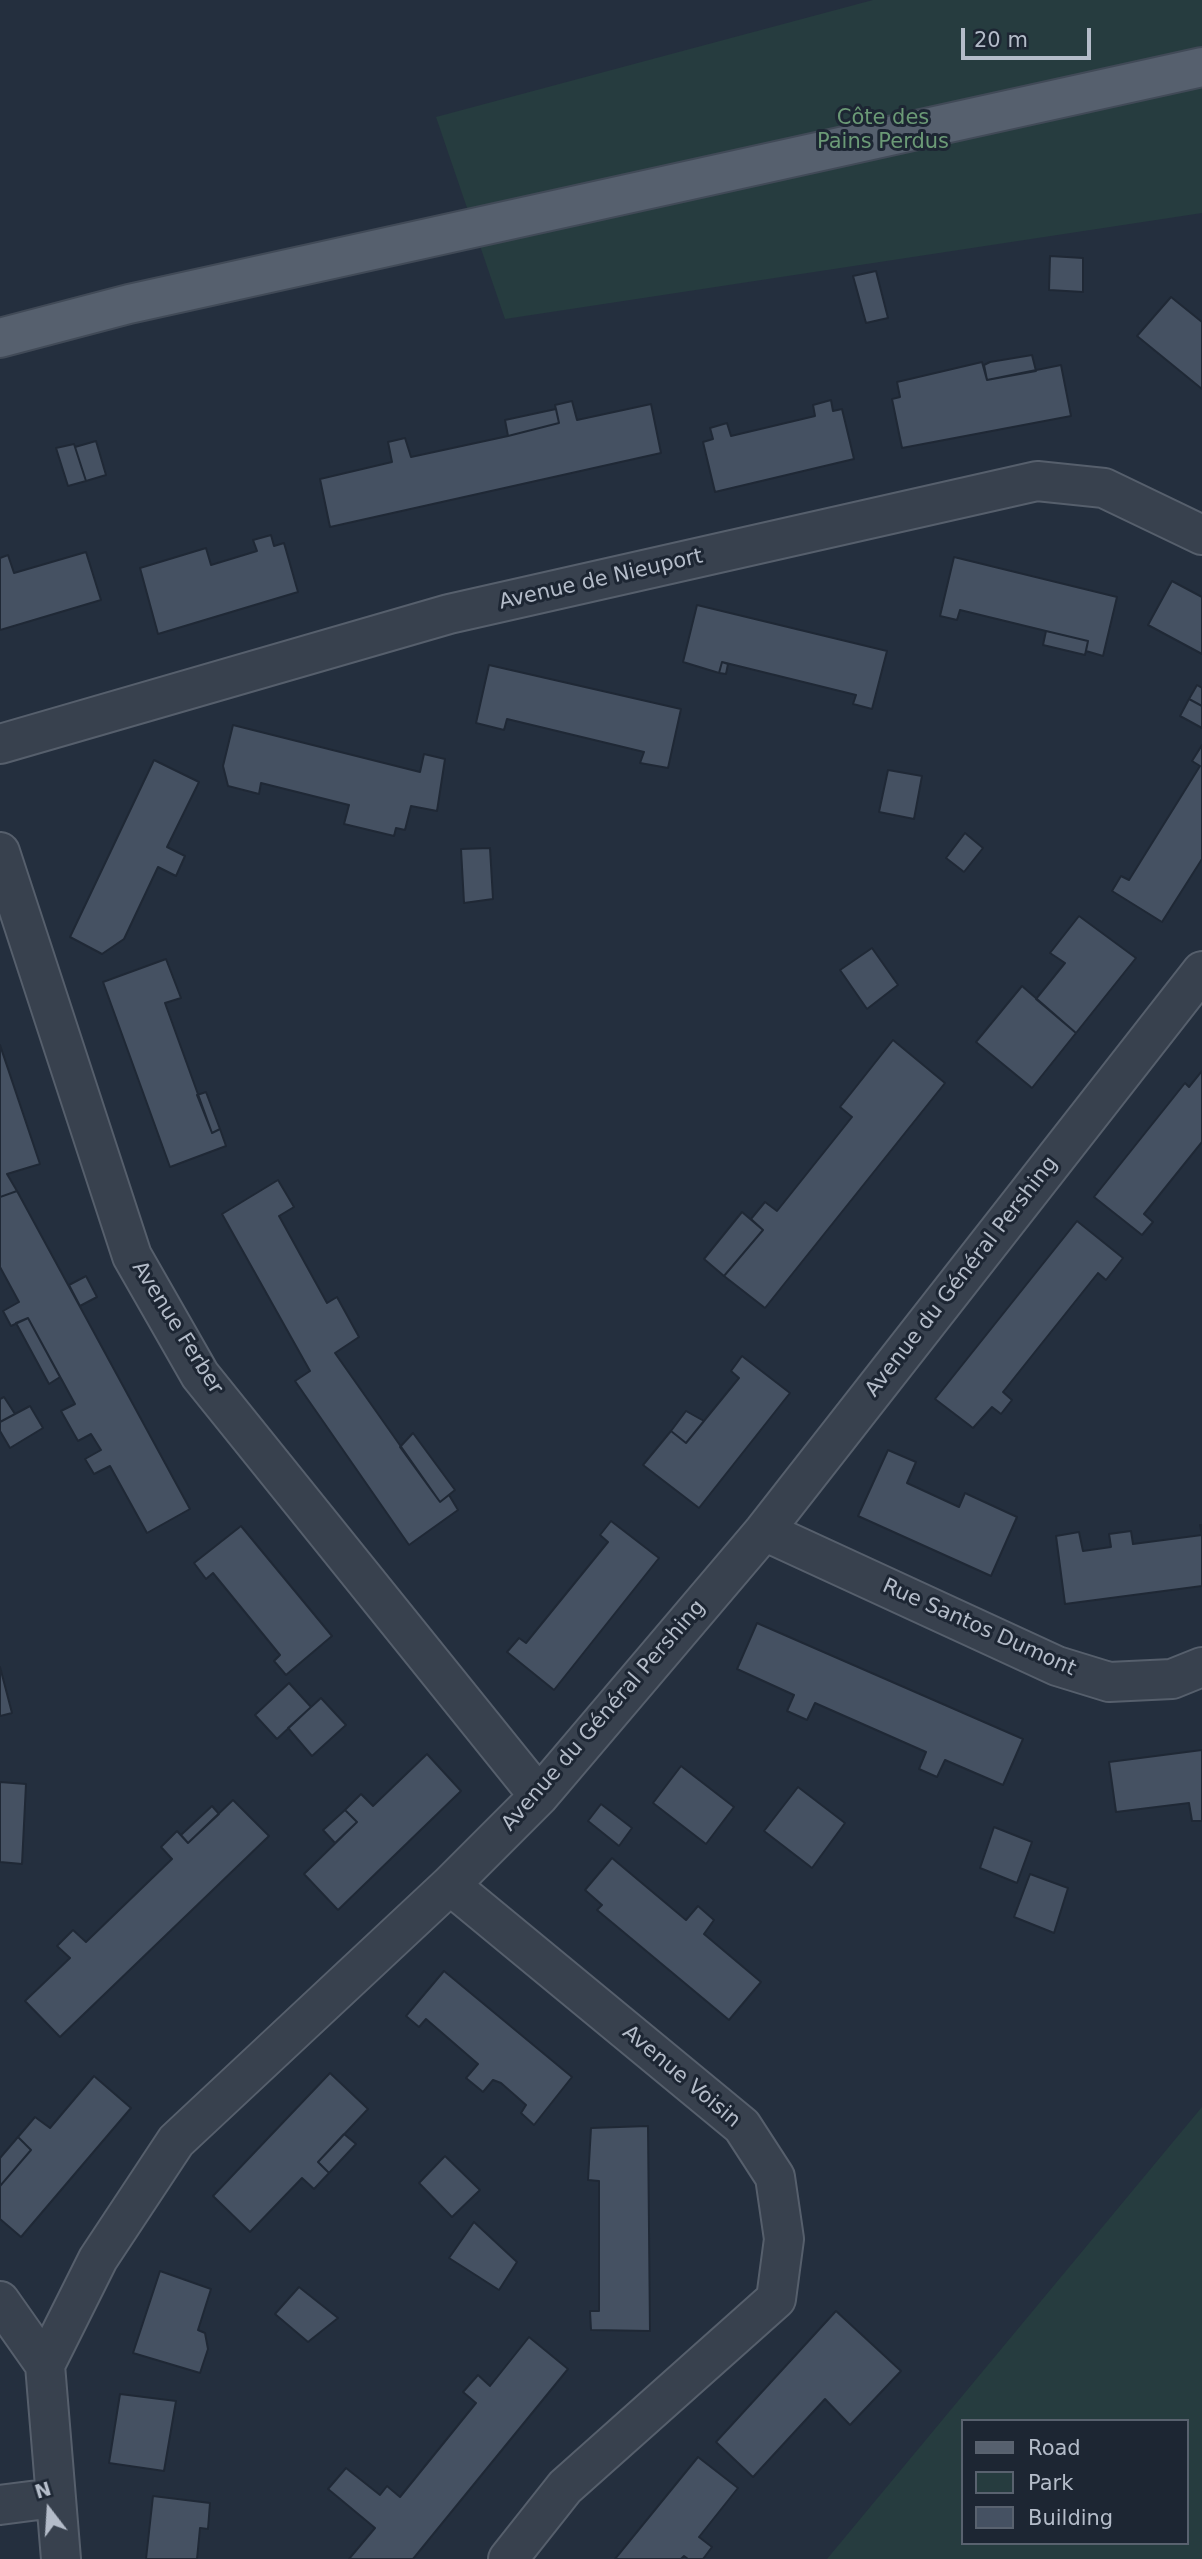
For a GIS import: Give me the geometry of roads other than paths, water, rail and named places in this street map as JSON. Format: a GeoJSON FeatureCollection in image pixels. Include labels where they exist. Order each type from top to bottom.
{"type":"FeatureCollection","features":[{"type":"Feature","properties":{"kind":"main road"},"geometry":{"type":"LineString","coordinates":[[0,338],[129,304],[1202,67]]}},
{"type":"Feature","properties":{"kind":"street","name":"Avenue de Nieuport"},"geometry":{"type":"LineString","coordinates":[[0,744],[449,614],[1037,481],[1104,488],[1202,535]]}},
{"type":"Feature","properties":{"kind":"street","name":"Avenue Ferber"},"geometry":{"type":"LineString","coordinates":[[0,852],[132,1256],[200,1374],[540,1796]]}},
{"type":"Feature","properties":{"kind":"street","name":"Avenue du Général Pershing"},"geometry":{"type":"LineString","coordinates":[[45,2365],[99,2259],[176,2141],[450,1885],[540,1796],[764,1531],[1202,971]]}},
{"type":"Feature","properties":{"kind":"street","name":"Rue Santos Dumont"},"geometry":{"type":"LineString","coordinates":[[764,1531],[1057,1666],[1109,1682],[1172,1679],[1202,1667]]}},
{"type":"Feature","properties":{"kind":"street","name":"Avenue Voisin"},"geometry":{"type":"LineString","coordinates":[[450,1885],[742,2126],[775,2177],[784,2239],[776,2299],[565,2487],[508,2559]]}},
{"type":"Feature","properties":{"kind":"street"},"geometry":{"type":"LineString","coordinates":[[0,2301],[45,2365],[61,2559]]}},
{"type":"Feature","properties":{"kind":"street"},"geometry":{"type":"LineString","coordinates":[[0,2505],[54,2498]]}},
{"type":"Feature","properties":{"kind":"park label","name":"Côte des Pains Perdus"},"geometry":{"type":"Point","coordinates":[883,131]}}]}
